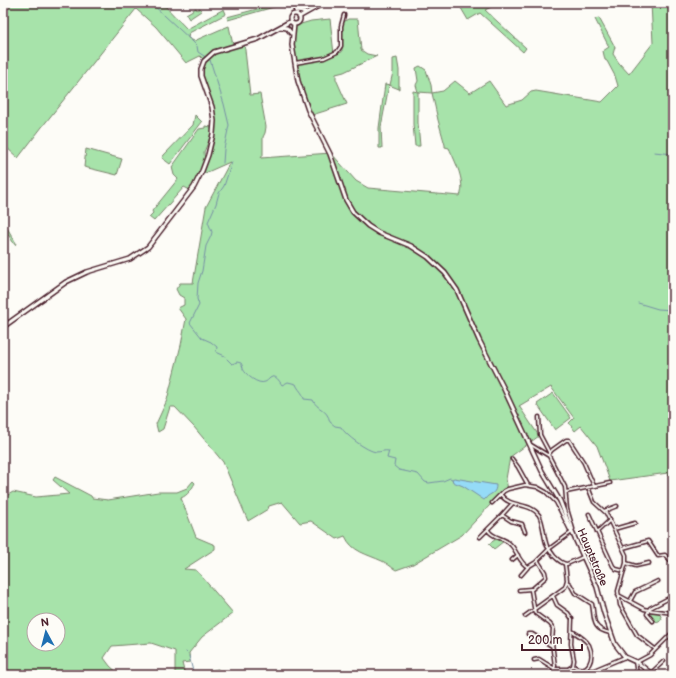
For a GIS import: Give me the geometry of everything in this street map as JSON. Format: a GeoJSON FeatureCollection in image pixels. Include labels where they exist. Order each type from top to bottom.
{"type":"FeatureCollection","features":[{"type":"Feature","properties":{"kind":"main road"},"geometry":{"type":"LineString","coordinates":[[3,327],[69,280],[87,272],[130,259],[142,252],[150,244],[196,182],[208,155],[213,134],[214,121],[212,107],[201,76],[201,69],[204,61],[215,52],[258,39],[279,27],[299,22],[299,17],[324,3]]}},
{"type":"Feature","properties":{"kind":"main road"},"geometry":{"type":"LineString","coordinates":[[293,5],[298,12],[307,12]]}},
{"type":"Feature","properties":{"kind":"main road"},"geometry":{"type":"LineString","coordinates":[[292,23],[290,18],[293,15],[293,5]]}},
{"type":"Feature","properties":{"kind":"main road"},"geometry":{"type":"LineString","coordinates":[[293,15],[299,17]]}},
{"type":"Feature","properties":{"kind":"main road","name":"Hauptstraße"},"geometry":{"type":"LineString","coordinates":[[292,23],[294,64],[298,82],[305,103],[327,147],[343,193],[350,206],[361,220],[374,230],[411,246],[428,257],[452,282],[463,302],[479,340],[504,389],[529,445],[542,471],[558,496],[572,532],[597,587],[615,644],[625,657]]}},
{"type":"Feature","properties":{"kind":"main road"},"geometry":{"type":"LineString","coordinates":[[279,27],[288,28],[292,35]]}},
{"type":"Feature","properties":{"kind":"main road"},"geometry":{"type":"LineString","coordinates":[[625,657],[636,662],[652,674]]}},
{"type":"Feature","properties":{"kind":"street"},"geometry":{"type":"LineString","coordinates":[[294,64],[324,58],[337,52],[341,46],[340,26],[344,15]]}},
{"type":"Feature","properties":{"kind":"street"},"geometry":{"type":"LineString","coordinates":[[539,417],[540,434],[549,452]]}},
{"type":"Feature","properties":{"kind":"street"},"geometry":{"type":"LineString","coordinates":[[548,455],[549,452],[566,440],[569,440],[584,463],[594,486]]}},
{"type":"Feature","properties":{"kind":"street"},"geometry":{"type":"LineString","coordinates":[[529,445],[548,455],[557,470],[565,487],[567,509],[573,530],[572,532]]}},
{"type":"Feature","properties":{"kind":"street"},"geometry":{"type":"LineString","coordinates":[[512,459],[528,485]]}},
{"type":"Feature","properties":{"kind":"street"},"geometry":{"type":"LineString","coordinates":[[566,492],[610,483]]}},
{"type":"Feature","properties":{"kind":"street"},"geometry":{"type":"LineString","coordinates":[[492,503],[508,489],[528,485],[543,490],[559,507],[570,532],[572,532]]}},
{"type":"Feature","properties":{"kind":"street"},"geometry":{"type":"LineString","coordinates":[[588,487],[594,502],[604,511],[610,520],[626,555],[626,563],[618,595],[620,605],[636,633],[656,649]]}},
{"type":"Feature","properties":{"kind":"street"},"geometry":{"type":"LineString","coordinates":[[501,495],[512,504],[529,508],[538,513],[549,549],[558,560],[565,564]]}},
{"type":"Feature","properties":{"kind":"street"},"geometry":{"type":"LineString","coordinates":[[480,537],[512,504]]}},
{"type":"Feature","properties":{"kind":"street"},"geometry":{"type":"LineString","coordinates":[[604,511],[617,506]]}},
{"type":"Feature","properties":{"kind":"street"},"geometry":{"type":"LineString","coordinates":[[589,514],[614,567],[624,572]]}},
{"type":"Feature","properties":{"kind":"street"},"geometry":{"type":"LineString","coordinates":[[502,516],[511,521],[522,524],[525,532]]}},
{"type":"Feature","properties":{"kind":"street"},"geometry":{"type":"LineString","coordinates":[[597,532],[610,520]]}},
{"type":"Feature","properties":{"kind":"street"},"geometry":{"type":"LineString","coordinates":[[614,529],[636,523]]}},
{"type":"Feature","properties":{"kind":"street"},"geometry":{"type":"LineString","coordinates":[[488,530],[491,535],[510,543],[524,565],[528,566]]}},
{"type":"Feature","properties":{"kind":"street"},"geometry":{"type":"LineString","coordinates":[[521,575],[521,573],[527,569],[528,566],[538,561],[549,549],[572,532]]}},
{"type":"Feature","properties":{"kind":"street"},"geometry":{"type":"LineString","coordinates":[[623,548],[648,541],[658,556],[665,555],[673,563]]}},
{"type":"Feature","properties":{"kind":"street"},"geometry":{"type":"LineString","coordinates":[[512,560],[518,555]]}},
{"type":"Feature","properties":{"kind":"street"},"geometry":{"type":"LineString","coordinates":[[565,564],[583,557]]}},
{"type":"Feature","properties":{"kind":"street"},"geometry":{"type":"LineString","coordinates":[[519,590],[531,589],[546,577],[545,572],[538,561]]}},
{"type":"Feature","properties":{"kind":"street"},"geometry":{"type":"LineString","coordinates":[[626,563],[636,566],[649,562]]}},
{"type":"Feature","properties":{"kind":"street"},"geometry":{"type":"LineString","coordinates":[[525,616],[564,588],[567,582],[565,564]]}},
{"type":"Feature","properties":{"kind":"street"},"geometry":{"type":"LineString","coordinates":[[630,601],[635,592],[658,581]]}},
{"type":"Feature","properties":{"kind":"street"},"geometry":{"type":"LineString","coordinates":[[567,582],[570,584],[575,593],[591,603],[593,606],[593,618],[595,623],[604,631],[611,633]]}},
{"type":"Feature","properties":{"kind":"street"},"geometry":{"type":"LineString","coordinates":[[531,589],[530,592],[536,614],[553,628],[552,646],[555,669],[552,675]]}},
{"type":"Feature","properties":{"kind":"street"},"geometry":{"type":"LineString","coordinates":[[618,595],[644,609],[673,613]]}},
{"type":"Feature","properties":{"kind":"street"},"geometry":{"type":"LineString","coordinates":[[553,596],[557,605],[571,617],[571,642],[574,660],[573,666]]}},
{"type":"Feature","properties":{"kind":"street"},"geometry":{"type":"LineString","coordinates":[[653,621],[647,614],[650,608],[673,596]]}},
{"type":"Feature","properties":{"kind":"street"},"geometry":{"type":"LineString","coordinates":[[534,660],[539,659],[555,669],[569,668],[573,666],[577,668],[586,667],[591,663],[592,659],[588,643],[572,631]]}},
{"type":"Feature","properties":{"kind":"street"},"geometry":{"type":"LineString","coordinates":[[637,675],[636,662],[650,655],[673,632]]}},
{"type":"Feature","properties":{"kind":"street"},"geometry":{"type":"LineString","coordinates":[[528,634],[532,634],[552,646]]}},
{"type":"Feature","properties":{"kind":"street"},"geometry":{"type":"LineString","coordinates":[[583,671],[594,670],[625,657]]}},
{"type":"Feature","properties":{"kind":"street"},"geometry":{"type":"LineString","coordinates":[[652,674],[664,661]]}},
{"type":"Feature","properties":{"kind":"green space"},"geometry":{"type":"Polygon","coordinates":[[[3,3],[162,3],[187,29],[224,9],[226,14],[189,33],[188,38],[194,41],[229,26],[233,45],[213,51],[203,59],[200,56],[186,63],[156,27],[136,9],[18,158],[6,147],[3,150],[3,3]]]}},
{"type":"Feature","properties":{"kind":"green space"},"geometry":{"type":"Polygon","coordinates":[[[280,3],[288,3],[228,20],[227,17],[280,3]]]}},
{"type":"Feature","properties":{"kind":"green space"},"geometry":{"type":"Polygon","coordinates":[[[295,3],[318,3],[301,10],[296,7],[295,3]]]}},
{"type":"Feature","properties":{"kind":"green space"},"geometry":{"type":"Polygon","coordinates":[[[458,3],[499,3],[485,10],[526,48],[523,52],[480,13],[468,20],[458,3]]]}},
{"type":"Feature","properties":{"kind":"green space"},"geometry":{"type":"Polygon","coordinates":[[[651,3],[673,3],[673,485],[668,473],[610,481],[597,446],[581,426],[575,431],[569,423],[574,418],[551,387],[519,406],[539,436],[510,457],[506,479],[508,490],[490,505],[462,535],[413,564],[396,570],[384,562],[356,549],[345,536],[337,539],[311,521],[300,523],[282,502],[269,506],[268,509],[248,521],[223,462],[194,427],[175,407],[170,407],[163,429],[158,432],[156,424],[167,400],[186,319],[178,308],[184,305],[184,298],[179,295],[176,289],[180,283],[193,283],[206,207],[230,162],[203,174],[215,131],[215,116],[204,83],[203,74],[207,60],[214,54],[244,44],[250,95],[260,94],[266,127],[263,137],[263,155],[261,158],[331,153],[356,181],[368,188],[460,196],[462,184],[461,178],[449,148],[445,147],[432,93],[443,91],[455,81],[470,93],[489,81],[506,105],[522,100],[531,92],[536,91],[602,102],[618,86],[615,76],[605,60],[603,51],[609,47],[595,19],[599,18],[615,47],[613,54],[629,74],[653,43],[651,3]]]}},
{"type":"Feature","properties":{"kind":"green space"},"geometry":{"type":"Polygon","coordinates":[[[196,8],[197,10],[200,8],[201,11],[189,19],[186,14],[196,8]]]}},
{"type":"Feature","properties":{"kind":"green space"},"geometry":{"type":"Polygon","coordinates":[[[330,19],[334,54],[342,52],[342,23],[348,19],[358,19],[361,50],[367,54],[377,56],[344,72],[336,74],[336,79],[347,104],[312,115],[303,94],[297,72],[294,50],[295,27],[300,23],[330,19]]]}},
{"type":"Feature","properties":{"kind":"green space"},"geometry":{"type":"Polygon","coordinates":[[[397,58],[399,70],[399,89],[389,85],[381,127],[382,148],[379,148],[379,128],[385,84],[390,85],[393,72],[393,59],[397,58]]]}},
{"type":"Feature","properties":{"kind":"green space"},"geometry":{"type":"Polygon","coordinates":[[[420,66],[426,70],[432,93],[418,92],[416,85],[418,81],[416,68],[420,66]]]}},
{"type":"Feature","properties":{"kind":"green space"},"geometry":{"type":"Polygon","coordinates":[[[413,91],[418,92],[420,146],[415,146],[413,91]]]}},
{"type":"Feature","properties":{"kind":"green space"},"geometry":{"type":"Polygon","coordinates":[[[195,115],[202,122],[170,164],[162,158],[193,125],[195,115]]]}},
{"type":"Feature","properties":{"kind":"green space"},"geometry":{"type":"Polygon","coordinates":[[[205,126],[212,127],[212,133],[204,152],[205,161],[195,184],[190,190],[184,187],[154,221],[149,217],[153,213],[152,211],[178,179],[174,175],[172,167],[199,129],[205,128],[205,126]]]}},
{"type":"Feature","properties":{"kind":"green space"},"geometry":{"type":"Polygon","coordinates":[[[86,149],[122,159],[117,175],[84,167],[86,149]]]}},
{"type":"Feature","properties":{"kind":"green space"},"geometry":{"type":"Polygon","coordinates":[[[3,221],[16,243],[15,245],[3,227],[3,221]]]}},
{"type":"Feature","properties":{"kind":"green space"},"geometry":{"type":"Polygon","coordinates":[[[553,393],[571,418],[555,430],[537,404],[553,393]]]}},
{"type":"Feature","properties":{"kind":"green space"},"geometry":{"type":"Polygon","coordinates":[[[55,477],[91,496],[92,498],[108,500],[158,492],[177,492],[187,488],[193,481],[195,483],[189,492],[181,498],[196,537],[215,545],[215,549],[184,569],[196,570],[233,613],[202,637],[189,653],[190,662],[182,663],[185,675],[175,675],[175,651],[151,643],[112,646],[104,658],[120,675],[3,675],[3,496],[13,492],[36,497],[69,494],[53,480],[55,477]]]}},
{"type":"Feature","properties":{"kind":"green space"},"geometry":{"type":"Polygon","coordinates":[[[496,539],[504,541],[494,549],[489,544],[496,539]]]}},
{"type":"Feature","properties":{"kind":"green space"},"geometry":{"type":"Polygon","coordinates":[[[652,611],[659,612],[662,619],[657,622],[650,615],[652,611]]]}},
{"type":"Feature","properties":{"kind":"green space"},"geometry":{"type":"Polygon","coordinates":[[[218,669],[222,675],[204,675],[209,671],[218,669]]]}},
{"type":"Feature","properties":{"kind":"green space"},"geometry":{"type":"Polygon","coordinates":[[[581,669],[584,673],[594,671],[595,675],[565,675],[567,671],[581,669]]]}},
{"type":"Feature","properties":{"kind":"water"},"geometry":{"type":"Polygon","coordinates":[[[454,478],[496,485],[495,490],[484,500],[463,486],[453,482],[452,479],[454,478]]]}},
{"type":"Feature","properties":{"kind":"waterway"},"geometry":{"type":"LineString","coordinates":[[151,3],[197,46],[198,52],[210,60],[229,125],[223,163]]}},
{"type":"Feature","properties":{"kind":"waterway"},"geometry":{"type":"LineString","coordinates":[[654,152],[673,154]]}},
{"type":"Feature","properties":{"kind":"waterway"},"geometry":{"type":"LineString","coordinates":[[225,356],[216,352],[217,347],[211,342],[202,338],[190,323],[199,305],[197,299],[198,283],[202,271],[206,246],[212,232],[208,222],[219,193],[224,186],[232,162]]}},
{"type":"Feature","properties":{"kind":"waterway"},"geometry":{"type":"LineString","coordinates":[[638,303],[658,309],[673,310]]}},
{"type":"Feature","properties":{"kind":"waterway"},"geometry":{"type":"LineString","coordinates":[[227,359],[232,364],[237,362],[241,363],[247,374],[252,379],[259,382],[262,383],[274,377],[277,378],[282,385],[288,382],[296,384],[304,399],[313,400],[317,406],[327,414],[330,422],[335,426],[341,427],[357,442],[372,451],[389,451],[387,458],[395,460],[394,466],[399,470],[418,474],[425,482],[429,483],[443,481],[450,478],[452,479]]}},
{"type":"Feature","properties":{"kind":"waterway"},"geometry":{"type":"LineString","coordinates":[[189,656],[194,675]]}}]}
